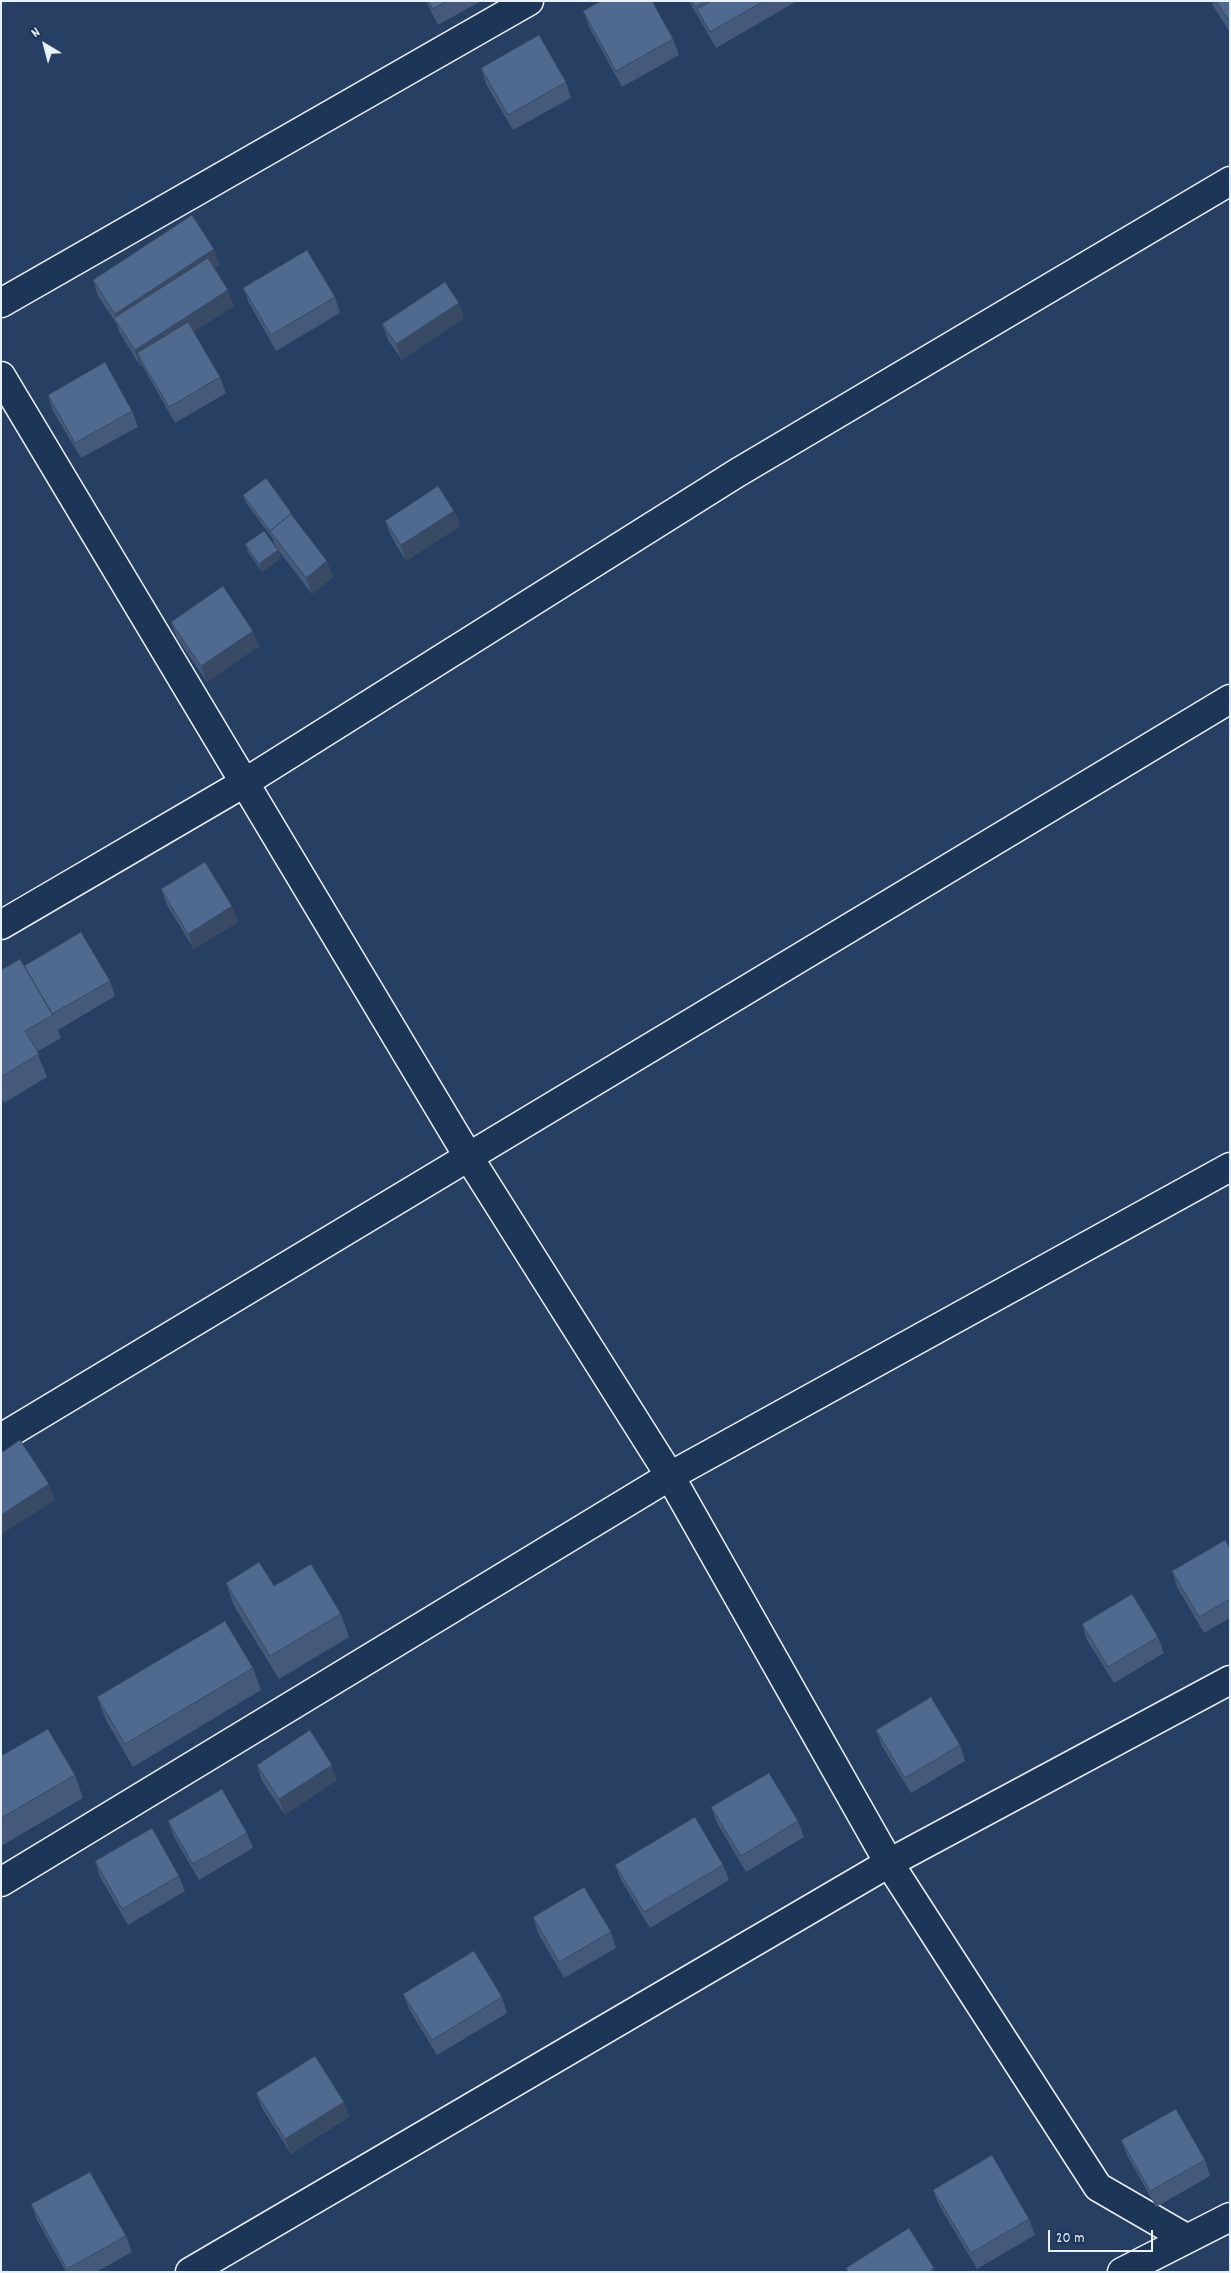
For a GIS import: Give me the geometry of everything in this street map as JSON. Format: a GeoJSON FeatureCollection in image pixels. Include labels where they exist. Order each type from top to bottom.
{"type":"FeatureCollection","features":[{"type":"Feature","properties":{"kind":"street"},"geometry":{"type":"LineString","coordinates":[[1,303],[529,1]]}},
{"type":"Feature","properties":{"kind":"street"},"geometry":{"type":"LineString","coordinates":[[1,925],[244,783],[738,473],[1230,180]]}},
{"type":"Feature","properties":{"kind":"street"},"geometry":{"type":"LineString","coordinates":[[1,376],[468,1156],[670,1476],[889,1863],[1098,2187],[1186,2238]]}},
{"type":"Feature","properties":{"kind":"street"},"geometry":{"type":"LineString","coordinates":[[1,1438],[1230,699]]}},
{"type":"Feature","properties":{"kind":"street"},"geometry":{"type":"LineString","coordinates":[[1,1882],[670,1476],[1230,1167]]}},
{"type":"Feature","properties":{"kind":"street"},"geometry":{"type":"LineString","coordinates":[[190,2272],[889,1863],[1230,1680]]}},
{"type":"Feature","properties":{"kind":"street"},"geometry":{"type":"LineString","coordinates":[[1122,2272],[1230,2216]]}},
{"type":"Feature","properties":{"kind":"building"},"geometry":{"type":"Polygon","coordinates":[[[428,1],[447,1],[433,9],[428,1]]]}},
{"type":"Feature","properties":{"kind":"building"},"geometry":{"type":"Polygon","coordinates":[[[601,1],[652,1],[673,39],[616,71],[583,11],[601,1]]]}},
{"type":"Feature","properties":{"kind":"building"},"geometry":{"type":"Polygon","coordinates":[[[692,1],[705,1],[695,7],[692,1]]]}},
{"type":"Feature","properties":{"kind":"building"},"geometry":{"type":"Polygon","coordinates":[[[711,1],[764,1],[710,32],[697,9],[711,1]]]}},
{"type":"Feature","properties":{"kind":"building"},"geometry":{"type":"Polygon","coordinates":[[[1216,1],[1230,1],[1230,22],[1216,1]]]}},
{"type":"Feature","properties":{"kind":"building"},"geometry":{"type":"Polygon","coordinates":[[[539,35],[566,82],[508,115],[481,68],[539,35]]]}},
{"type":"Feature","properties":{"kind":"building"},"geometry":{"type":"Polygon","coordinates":[[[192,215],[214,249],[115,314],[93,280],[192,215]]]}},
{"type":"Feature","properties":{"kind":"building"},"geometry":{"type":"Polygon","coordinates":[[[307,250],[335,297],[271,335],[243,288],[307,250]]]}},
{"type":"Feature","properties":{"kind":"building"},"geometry":{"type":"Polygon","coordinates":[[[208,258],[228,290],[135,350],[114,318],[208,258]]]}},
{"type":"Feature","properties":{"kind":"building"},"geometry":{"type":"Polygon","coordinates":[[[445,282],[459,303],[396,344],[382,324],[445,282]]]}},
{"type":"Feature","properties":{"kind":"building"},"geometry":{"type":"Polygon","coordinates":[[[188,322],[220,377],[169,407],[137,353],[188,322]]]}},
{"type":"Feature","properties":{"kind":"building"},"geometry":{"type":"Polygon","coordinates":[[[105,362],[132,411],[75,443],[48,395],[105,362]]]}},
{"type":"Feature","properties":{"kind":"building"},"geometry":{"type":"Polygon","coordinates":[[[266,478],[292,514],[270,531],[243,495],[266,478]]]}},
{"type":"Feature","properties":{"kind":"building"},"geometry":{"type":"Polygon","coordinates":[[[438,486],[454,511],[401,545],[385,521],[438,486]]]}},
{"type":"Feature","properties":{"kind":"building"},"geometry":{"type":"Polygon","coordinates":[[[291,514],[327,561],[306,578],[270,531],[291,514]]]}},
{"type":"Feature","properties":{"kind":"building"},"geometry":{"type":"Polygon","coordinates":[[[264,531],[278,550],[259,564],[245,544],[264,531]]]}},
{"type":"Feature","properties":{"kind":"building"},"geometry":{"type":"Polygon","coordinates":[[[223,586],[253,631],[201,666],[171,622],[223,586]]]}},
{"type":"Feature","properties":{"kind":"building"},"geometry":{"type":"Polygon","coordinates":[[[205,862],[232,906],[188,934],[161,889],[205,862]]]}},
{"type":"Feature","properties":{"kind":"building"},"geometry":{"type":"Polygon","coordinates":[[[81,932],[110,981],[52,1014],[24,966],[81,932]]]}},
{"type":"Feature","properties":{"kind":"building"},"geometry":{"type":"Polygon","coordinates":[[[20,959],[53,1015],[25,1031],[39,1054],[1,1077],[1,970],[20,959]]]}},
{"type":"Feature","properties":{"kind":"building"},"geometry":{"type":"Polygon","coordinates":[[[20,1440],[49,1484],[1,1515],[1,1453],[20,1440]]]}},
{"type":"Feature","properties":{"kind":"building"},"geometry":{"type":"Polygon","coordinates":[[[1225,1540],[1230,1549],[1230,1599],[1199,1617],[1172,1571],[1225,1540]]]}},
{"type":"Feature","properties":{"kind":"building"},"geometry":{"type":"Polygon","coordinates":[[[259,1562],[274,1586],[311,1564],[341,1614],[270,1656],[226,1583],[259,1562]]]}},
{"type":"Feature","properties":{"kind":"building"},"geometry":{"type":"Polygon","coordinates":[[[1132,1594],[1158,1637],[1108,1667],[1082,1624],[1132,1594]]]}},
{"type":"Feature","properties":{"kind":"building"},"geometry":{"type":"Polygon","coordinates":[[[225,1621],[253,1668],[125,1744],[97,1697],[225,1621]]]}},
{"type":"Feature","properties":{"kind":"building"},"geometry":{"type":"Polygon","coordinates":[[[931,1697],[960,1745],[905,1778],[876,1730],[931,1697]]]}},
{"type":"Feature","properties":{"kind":"building"},"geometry":{"type":"Polygon","coordinates":[[[48,1729],[75,1775],[1,1818],[1,1756],[48,1729]]]}},
{"type":"Feature","properties":{"kind":"building"},"geometry":{"type":"Polygon","coordinates":[[[310,1730],[332,1765],[279,1799],[257,1765],[310,1730]]]}},
{"type":"Feature","properties":{"kind":"building"},"geometry":{"type":"Polygon","coordinates":[[[769,1773],[798,1821],[741,1856],[711,1807],[769,1773]]]}},
{"type":"Feature","properties":{"kind":"building"},"geometry":{"type":"Polygon","coordinates":[[[222,1789],[247,1833],[193,1864],[168,1821],[222,1789]]]}},
{"type":"Feature","properties":{"kind":"building"},"geometry":{"type":"Polygon","coordinates":[[[695,1817],[723,1865],[644,1912],[615,1865],[695,1817]]]}},
{"type":"Feature","properties":{"kind":"building"},"geometry":{"type":"Polygon","coordinates":[[[152,1828],[179,1876],[122,1909],[95,1861],[152,1828]]]}},
{"type":"Feature","properties":{"kind":"building"},"geometry":{"type":"Polygon","coordinates":[[[584,1887],[611,1932],[559,1962],[533,1917],[584,1887]]]}},
{"type":"Feature","properties":{"kind":"building"},"geometry":{"type":"Polygon","coordinates":[[[474,1951],[502,1997],[432,2040],[403,1994],[474,1951]]]}},
{"type":"Feature","properties":{"kind":"building"},"geometry":{"type":"Polygon","coordinates":[[[315,2056],[344,2102],[285,2139],[256,2093],[315,2056]]]}},
{"type":"Feature","properties":{"kind":"building"},"geometry":{"type":"Polygon","coordinates":[[[1176,2109],[1205,2160],[1150,2191],[1121,2140],[1176,2109]]]}},
{"type":"Feature","properties":{"kind":"building"},"geometry":{"type":"Polygon","coordinates":[[[992,2155],[1029,2219],[971,2253],[933,2190],[992,2155]]]}},
{"type":"Feature","properties":{"kind":"building"},"geometry":{"type":"Polygon","coordinates":[[[90,2172],[126,2236],[67,2269],[31,2204],[90,2172]]]}},
{"type":"Feature","properties":{"kind":"building"},"geometry":{"type":"Polygon","coordinates":[[[909,2228],[934,2268],[929,2272],[848,2272],[846,2268],[909,2228]]]}}]}
